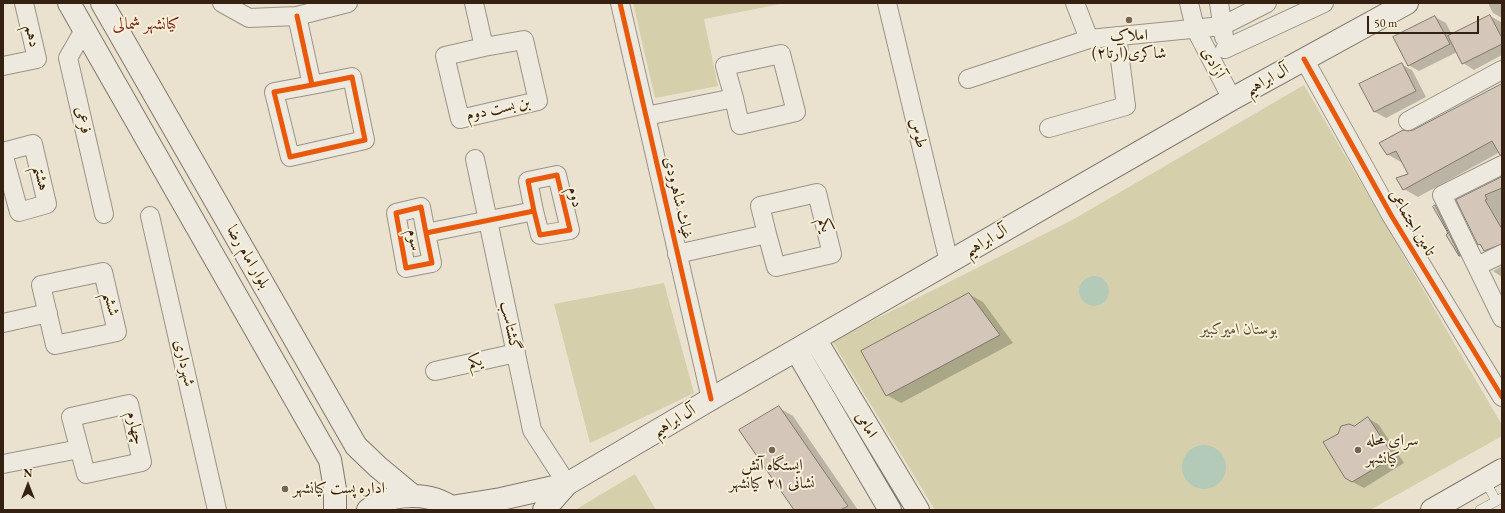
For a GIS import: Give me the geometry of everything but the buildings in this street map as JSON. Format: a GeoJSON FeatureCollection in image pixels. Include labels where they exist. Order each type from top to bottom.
{"type":"FeatureCollection","features":[{"type":"Feature","properties":{"kind":"main road","name":"بلوار امام رضا"},"geometry":{"type":"LineString","coordinates":[[68,3],[330,460],[335,489],[335,510]]}},
{"type":"Feature","properties":{"kind":"main road","name":"بلوار امام رضا"},"geometry":{"type":"LineString","coordinates":[[102,3],[356,446],[378,467],[413,496]]}},
{"type":"Feature","properties":{"kind":"main road","name":"آل ابراهیم"},"geometry":{"type":"LineString","coordinates":[[567,484],[710,399],[1232,99],[1407,3]]}},
{"type":"Feature","properties":{"kind":"main road","name":"امامی"},"geometry":{"type":"LineString","coordinates":[[806,345],[890,510]]}},
{"type":"Feature","properties":{"kind":"main road","name":"امامی"},"geometry":{"type":"LineString","coordinates":[[806,345],[918,510]]}},
{"type":"Feature","properties":{"kind":"main road"},"geometry":{"type":"LineString","coordinates":[[1432,510],[1494,475]]}},
{"type":"Feature","properties":{"kind":"main road"},"geometry":{"type":"LineString","coordinates":[[368,510],[392,498],[413,496],[433,499],[453,508],[567,484]]}},
{"type":"Feature","properties":{"kind":"main road"},"geometry":{"type":"LineString","coordinates":[[544,510],[567,484]]}},
{"type":"Feature","properties":{"kind":"street","name":"دهم"},"geometry":{"type":"LineString","coordinates":[[3,66],[37,59],[24,3]]}},
{"type":"Feature","properties":{"kind":"street"},"geometry":{"type":"LineString","coordinates":[[222,3],[249,18],[297,16],[348,3]]}},
{"type":"Feature","properties":{"kind":"street"},"geometry":{"type":"LineString","coordinates":[[474,3],[484,47]]}},
{"type":"Feature","properties":{"kind":"street","name":"غیاث شاهرودی"},"geometry":{"type":"LineString","coordinates":[[620,3],[710,399]]}},
{"type":"Feature","properties":{"kind":"street","name":"طوس"},"geometry":{"type":"LineString","coordinates":[[887,3],[948,262]]}},
{"type":"Feature","properties":{"kind":"street"},"geometry":{"type":"LineString","coordinates":[[1075,3],[1089,38]]}},
{"type":"Feature","properties":{"kind":"street","name":"آزادی"},"geometry":{"type":"LineString","coordinates":[[1189,3],[1195,28],[1232,99]]}},
{"type":"Feature","properties":{"kind":"street","name":"آزادی"},"geometry":{"type":"LineString","coordinates":[[1219,3],[1232,99]]}},
{"type":"Feature","properties":{"kind":"street"},"geometry":{"type":"LineString","coordinates":[[968,79],[1089,38],[1222,26],[1267,3]]}},
{"type":"Feature","properties":{"kind":"street","name":"آزادی"},"geometry":{"type":"LineString","coordinates":[[1225,49],[1324,3]]}},
{"type":"Feature","properties":{"kind":"street"},"geometry":{"type":"LineString","coordinates":[[297,16],[312,85]]}},
{"type":"Feature","properties":{"kind":"street","name":"فرعی"},"geometry":{"type":"LineString","coordinates":[[84,30],[68,58],[104,214]]}},
{"type":"Feature","properties":{"kind":"street"},"geometry":{"type":"LineString","coordinates":[[1049,128],[1126,106],[1116,36]]}},
{"type":"Feature","properties":{"kind":"street","name":"بن بست دوم"},"geometry":{"type":"LineString","coordinates":[[524,40],[538,101],[460,119],[445,56],[484,47],[524,40]]}},
{"type":"Feature","properties":{"kind":"street"},"geometry":{"type":"LineString","coordinates":[[781,54],[796,112],[740,125],[734,98],[725,66],[781,54]]}},
{"type":"Feature","properties":{"kind":"street","name":"تامین اجتماعی"},"geometry":{"type":"LineString","coordinates":[[1304,59],[1391,215],[1502,397]]}},
{"type":"Feature","properties":{"kind":"street"},"geometry":{"type":"LineString","coordinates":[[1408,121],[1502,70]]}},
{"type":"Feature","properties":{"kind":"street"},"geometry":{"type":"LineString","coordinates":[[352,77],[365,140],[290,157],[274,92],[312,85],[352,77]]}},
{"type":"Feature","properties":{"kind":"street"},"geometry":{"type":"LineString","coordinates":[[646,116],[734,98]]}},
{"type":"Feature","properties":{"kind":"street","name":"هشتم"},"geometry":{"type":"LineString","coordinates":[[33,144],[47,204],[19,212],[6,181],[3,152],[33,144]]}},
{"type":"Feature","properties":{"kind":"street","name":"گشتاسب"},"geometry":{"type":"LineString","coordinates":[[475,159],[532,430],[567,484]]}},
{"type":"Feature","properties":{"kind":"street"},"geometry":{"type":"LineString","coordinates":[[1502,165],[1442,196],[1502,318]]}},
{"type":"Feature","properties":{"kind":"street","name":"یکم"},"geometry":{"type":"LineString","coordinates":[[817,193],[832,254],[776,267],[767,234],[760,206],[817,193]]}},
{"type":"Feature","properties":{"kind":"street"},"geometry":{"type":"LineString","coordinates":[[488,220],[534,211]]}},
{"type":"Feature","properties":{"kind":"street","name":"شهرداری"},"geometry":{"type":"LineString","coordinates":[[150,216],[217,510]]}},
{"type":"Feature","properties":{"kind":"street","name":"سوم"},"geometry":{"type":"LineString","coordinates":[[426,233],[488,220]]}},
{"type":"Feature","properties":{"kind":"street"},"geometry":{"type":"LineString","coordinates":[[677,254],[767,234]]}},
{"type":"Feature","properties":{"kind":"street"},"geometry":{"type":"LineString","coordinates":[[1477,266],[1502,254]]}},
{"type":"Feature","properties":{"kind":"street","name":"ششم"},"geometry":{"type":"LineString","coordinates":[[103,272],[117,332],[55,345],[48,313],[41,285],[103,272]]}},
{"type":"Feature","properties":{"kind":"street"},"geometry":{"type":"LineString","coordinates":[[3,323],[48,313]]}},
{"type":"Feature","properties":{"kind":"street","name":"یکم"},"geometry":{"type":"LineString","coordinates":[[435,371],[516,353]]}},
{"type":"Feature","properties":{"kind":"street","name":"چهارم"},"geometry":{"type":"LineString","coordinates":[[129,404],[142,462],[86,474],[79,449],[71,417],[129,404]]}},
{"type":"Feature","properties":{"kind":"street"},"geometry":{"type":"LineString","coordinates":[[3,464],[79,449]]}},
{"type":"Feature","properties":{"kind":"lane"},"geometry":{"type":"LineString","coordinates":[[1480,510],[1499,499],[1494,475]]}},
{"type":"Feature","properties":{"kind":"green space"},"geometry":{"type":"Polygon","coordinates":[[[633,3],[786,3],[704,19],[718,86],[655,98],[633,3]]]}},
{"type":"Feature","properties":{"kind":"green space","name":"بوستان امیرکبیر"},"geometry":{"type":"Polygon","coordinates":[[[1304,85],[1502,425],[1502,436],[1370,510],[935,510],[832,341],[1074,219],[1304,85]]]}},
{"type":"Feature","properties":{"kind":"green space"},"geometry":{"type":"Polygon","coordinates":[[[664,283],[694,393],[590,443],[554,304],[664,283]]]}},
{"type":"Feature","properties":{"kind":"green space"},"geometry":{"type":"Polygon","coordinates":[[[635,474],[656,510],[575,510],[635,474]]]}},
{"type":"Feature","properties":{"kind":"shaded area"},"geometry":{"type":"Polygon","coordinates":[[[1094,276],[1105,280],[1109,291],[1105,302],[1094,306],[1083,302],[1079,291],[1083,280],[1094,276]]]}},
{"type":"Feature","properties":{"kind":"shaded area"},"geometry":{"type":"Polygon","coordinates":[[[1200,445],[1208,445],[1213,446],[1220,451],[1225,458],[1225,476],[1220,483],[1213,488],[1200,489],[1192,486],[1185,479],[1182,471],[1182,463],[1185,455],[1192,448],[1200,445]]]}},
{"type":"Feature","properties":{"kind":"cycle path"},"geometry":{"type":"LineString","coordinates":[[620,3],[711,399]]}},
{"type":"Feature","properties":{"kind":"cycle path"},"geometry":{"type":"LineString","coordinates":[[297,16],[312,85],[274,92],[290,157],[365,140],[352,77],[312,85]]}},
{"type":"Feature","properties":{"kind":"cycle path"},"geometry":{"type":"LineString","coordinates":[[1304,59],[1391,215],[1502,397]]}},
{"type":"Feature","properties":{"kind":"cycle path","name":"دوم"},"geometry":{"type":"LineString","coordinates":[[426,233],[432,263],[406,268],[396,213],[421,207],[426,233],[534,211],[528,181],[557,175],[570,230],[540,235],[534,211]]}},
{"type":"Feature","properties":{"kind":"place","name":"املاک شاکری(آرتا۲)"},"geometry":{"type":"Point","coordinates":[1129,20]}},
{"type":"Feature","properties":{"kind":"place","name":"ایستگاه آتش نشانی ۲۱ کیانشهر"},"geometry":{"type":"Point","coordinates":[772,450]}},
{"type":"Feature","properties":{"kind":"place","name":"سرای محله کیانشهر"},"geometry":{"type":"Point","coordinates":[1358,450]}},
{"type":"Feature","properties":{"kind":"place","name":"اداره پست کیانشهر"},"geometry":{"type":"Point","coordinates":[285,489]}},
{"type":"Feature","properties":{"kind":"district","name":"کیانشهر شمالی"},"geometry":{"type":"Point","coordinates":[146,24]}}]}
